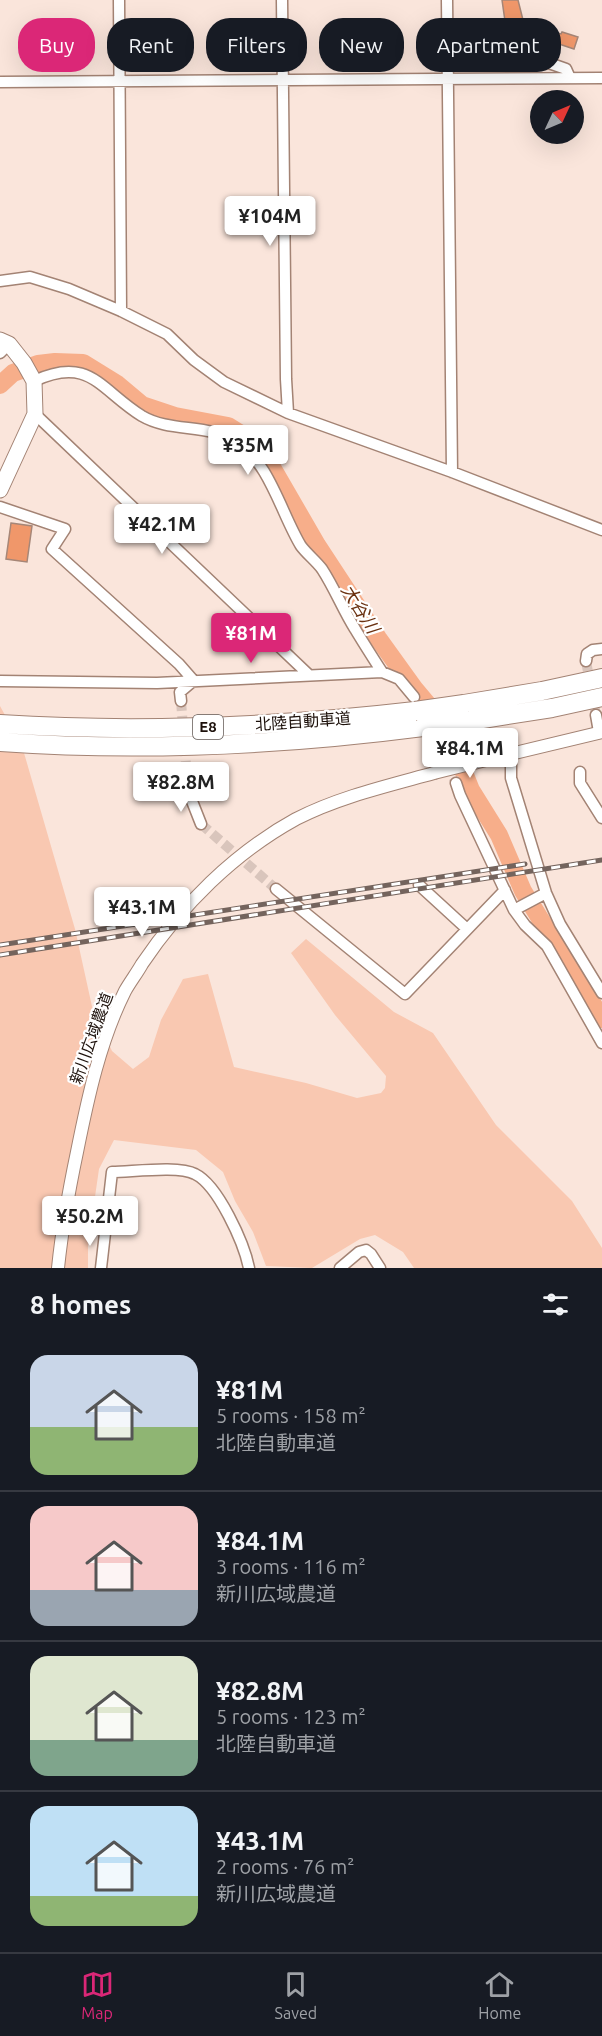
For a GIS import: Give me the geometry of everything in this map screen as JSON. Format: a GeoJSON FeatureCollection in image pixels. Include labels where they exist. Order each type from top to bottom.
{"type":"FeatureCollection","features":[{"type":"Feature","properties":{"kind":"highway","name":"北陸自動車道"},"geometry":{"type":"LineString","coordinates":[[467,713],[542,691],[602,678]]}},
{"type":"Feature","properties":{"kind":"highway","name":"北陸自動車道"},"geometry":{"type":"LineString","coordinates":[[0,724],[196,728],[285,724],[417,711],[467,713],[552,708],[602,697]]}},
{"type":"Feature","properties":{"kind":"highway","name":"北陸自動車道"},"geometry":{"type":"LineString","coordinates":[[0,742],[198,745],[288,741],[374,734],[417,711]]}},
{"type":"Feature","properties":{"kind":"main road"},"geometry":{"type":"LineString","coordinates":[[0,490],[35,414],[34,381],[24,363],[3,345]]}},
{"type":"Feature","properties":{"kind":"street"},"geometry":{"type":"LineString","coordinates":[[119,0],[121,311]]}},
{"type":"Feature","properties":{"kind":"street"},"geometry":{"type":"LineString","coordinates":[[282,0],[288,413]]}},
{"type":"Feature","properties":{"kind":"street"},"geometry":{"type":"LineString","coordinates":[[447,0],[448,18]]}},
{"type":"Feature","properties":{"kind":"street"},"geometry":{"type":"LineString","coordinates":[[561,67],[566,69],[570,78]]}},
{"type":"Feature","properties":{"kind":"street"},"geometry":{"type":"LineString","coordinates":[[448,72],[452,472]]}},
{"type":"Feature","properties":{"kind":"street"},"geometry":{"type":"LineString","coordinates":[[0,82],[602,78]]}},
{"type":"Feature","properties":{"kind":"street"},"geometry":{"type":"LineString","coordinates":[[0,281],[30,277],[69,289],[167,334],[194,360],[224,382],[288,413],[452,472],[602,530]]}},
{"type":"Feature","properties":{"kind":"street"},"geometry":{"type":"LineString","coordinates":[[34,381],[61,371],[73,371],[102,383],[145,418],[160,423],[207,429],[224,434],[240,443],[258,464],[302,547],[321,567],[382,672]]}},
{"type":"Feature","properties":{"kind":"street"},"geometry":{"type":"LineString","coordinates":[[35,414],[309,675]]}},
{"type":"Feature","properties":{"kind":"street"},"geometry":{"type":"LineString","coordinates":[[0,507],[65,529],[52,549],[179,664],[193,680]]}},
{"type":"Feature","properties":{"kind":"street"},"geometry":{"type":"LineString","coordinates":[[586,661],[587,654],[593,650],[602,649]]}},
{"type":"Feature","properties":{"kind":"street"},"geometry":{"type":"LineString","coordinates":[[0,681],[157,683],[382,672],[399,679],[417,711]]}},
{"type":"Feature","properties":{"kind":"street"},"geometry":{"type":"LineString","coordinates":[[181,701],[180,692],[193,680]]}},
{"type":"Feature","properties":{"kind":"street"},"geometry":{"type":"LineString","coordinates":[[597,715],[601,732],[505,755],[546,894],[560,924],[602,993]]}},
{"type":"Feature","properties":{"kind":"street","name":"新川広域農道"},"geometry":{"type":"LineString","coordinates":[[58,1268],[63,1224],[88,1097],[103,1046],[126,990],[160,938],[201,891],[254,847],[296,819],[343,799],[505,755]]}},
{"type":"Feature","properties":{"kind":"street"},"geometry":{"type":"LineString","coordinates":[[580,772],[580,783],[602,818]]}},
{"type":"Feature","properties":{"kind":"street"},"geometry":{"type":"LineString","coordinates":[[456,783],[514,910],[525,926],[547,946],[602,1043]]}},
{"type":"Feature","properties":{"kind":"street"},"geometry":{"type":"LineString","coordinates":[[188,791],[201,824]]}},
{"type":"Feature","properties":{"kind":"street"},"geometry":{"type":"LineString","coordinates":[[419,885],[467,930]]}},
{"type":"Feature","properties":{"kind":"street"},"geometry":{"type":"LineString","coordinates":[[276,889],[405,994],[505,891]]}},
{"type":"Feature","properties":{"kind":"street"},"geometry":{"type":"LineString","coordinates":[[514,910],[546,894]]}},
{"type":"Feature","properties":{"kind":"street"},"geometry":{"type":"LineString","coordinates":[[101,1268],[112,1172],[171,1170],[194,1173],[209,1184],[238,1235],[249,1268]]}},
{"type":"Feature","properties":{"kind":"street"},"geometry":{"type":"LineString","coordinates":[[340,1268],[359,1252],[366,1250],[380,1268]]}},
{"type":"Feature","properties":{"kind":"shaded area"},"geometry":{"type":"Polygon","coordinates":[[[0,706],[22,746],[75,929],[93,1011],[112,1051],[133,1069],[149,1057],[161,1020],[183,979],[208,974],[234,1067],[306,1083],[357,1098],[381,1093],[385,1088],[386,1076],[335,1015],[291,953],[306,939],[394,1012],[433,1033],[496,1125],[572,1201],[602,1248],[602,1268],[414,1268],[403,1252],[375,1235],[360,1239],[312,1268],[266,1266],[253,1232],[235,1201],[223,1172],[196,1150],[114,1140],[99,1169],[88,1245],[88,1268],[0,1268],[0,706]]]}},
{"type":"Feature","properties":{"kind":"building"},"geometry":{"type":"Polygon","coordinates":[[[502,0],[518,0],[522,18],[505,18],[502,0]]]}},
{"type":"Feature","properties":{"kind":"building"},"geometry":{"type":"Polygon","coordinates":[[[562,32],[578,37],[574,49],[561,45],[562,32]]]}},
{"type":"Feature","properties":{"kind":"building"},"geometry":{"type":"Polygon","coordinates":[[[11,523],[32,526],[27,562],[6,559],[11,523]]]}},
{"type":"Feature","properties":{"kind":"waterway","name":"大谷川"},"geometry":{"type":"LineString","coordinates":[[0,385],[13,373],[38,364],[83,363],[117,384],[142,405],[175,416],[228,426],[244,436],[269,462],[317,545],[378,638],[414,688],[445,725],[471,790],[499,835],[523,891],[602,1019]]}},
{"type":"Feature","properties":{"kind":"tunnel"},"geometry":{"type":"LineString","coordinates":[[586,661],[596,715]]}},
{"type":"Feature","properties":{"kind":"tunnel"},"geometry":{"type":"LineString","coordinates":[[181,701],[188,791]]}},
{"type":"Feature","properties":{"kind":"tunnel"},"geometry":{"type":"LineString","coordinates":[[427,724],[456,783]]}},
{"type":"Feature","properties":{"kind":"tunnel"},"geometry":{"type":"LineString","coordinates":[[201,824],[276,889]]}},
{"type":"Feature","properties":{"kind":"railway"},"geometry":{"type":"LineString","coordinates":[[0,955],[602,860]]}},
{"type":"Feature","properties":{"kind":"railway"},"geometry":{"type":"LineString","coordinates":[[0,945],[525,864]]}}]}
